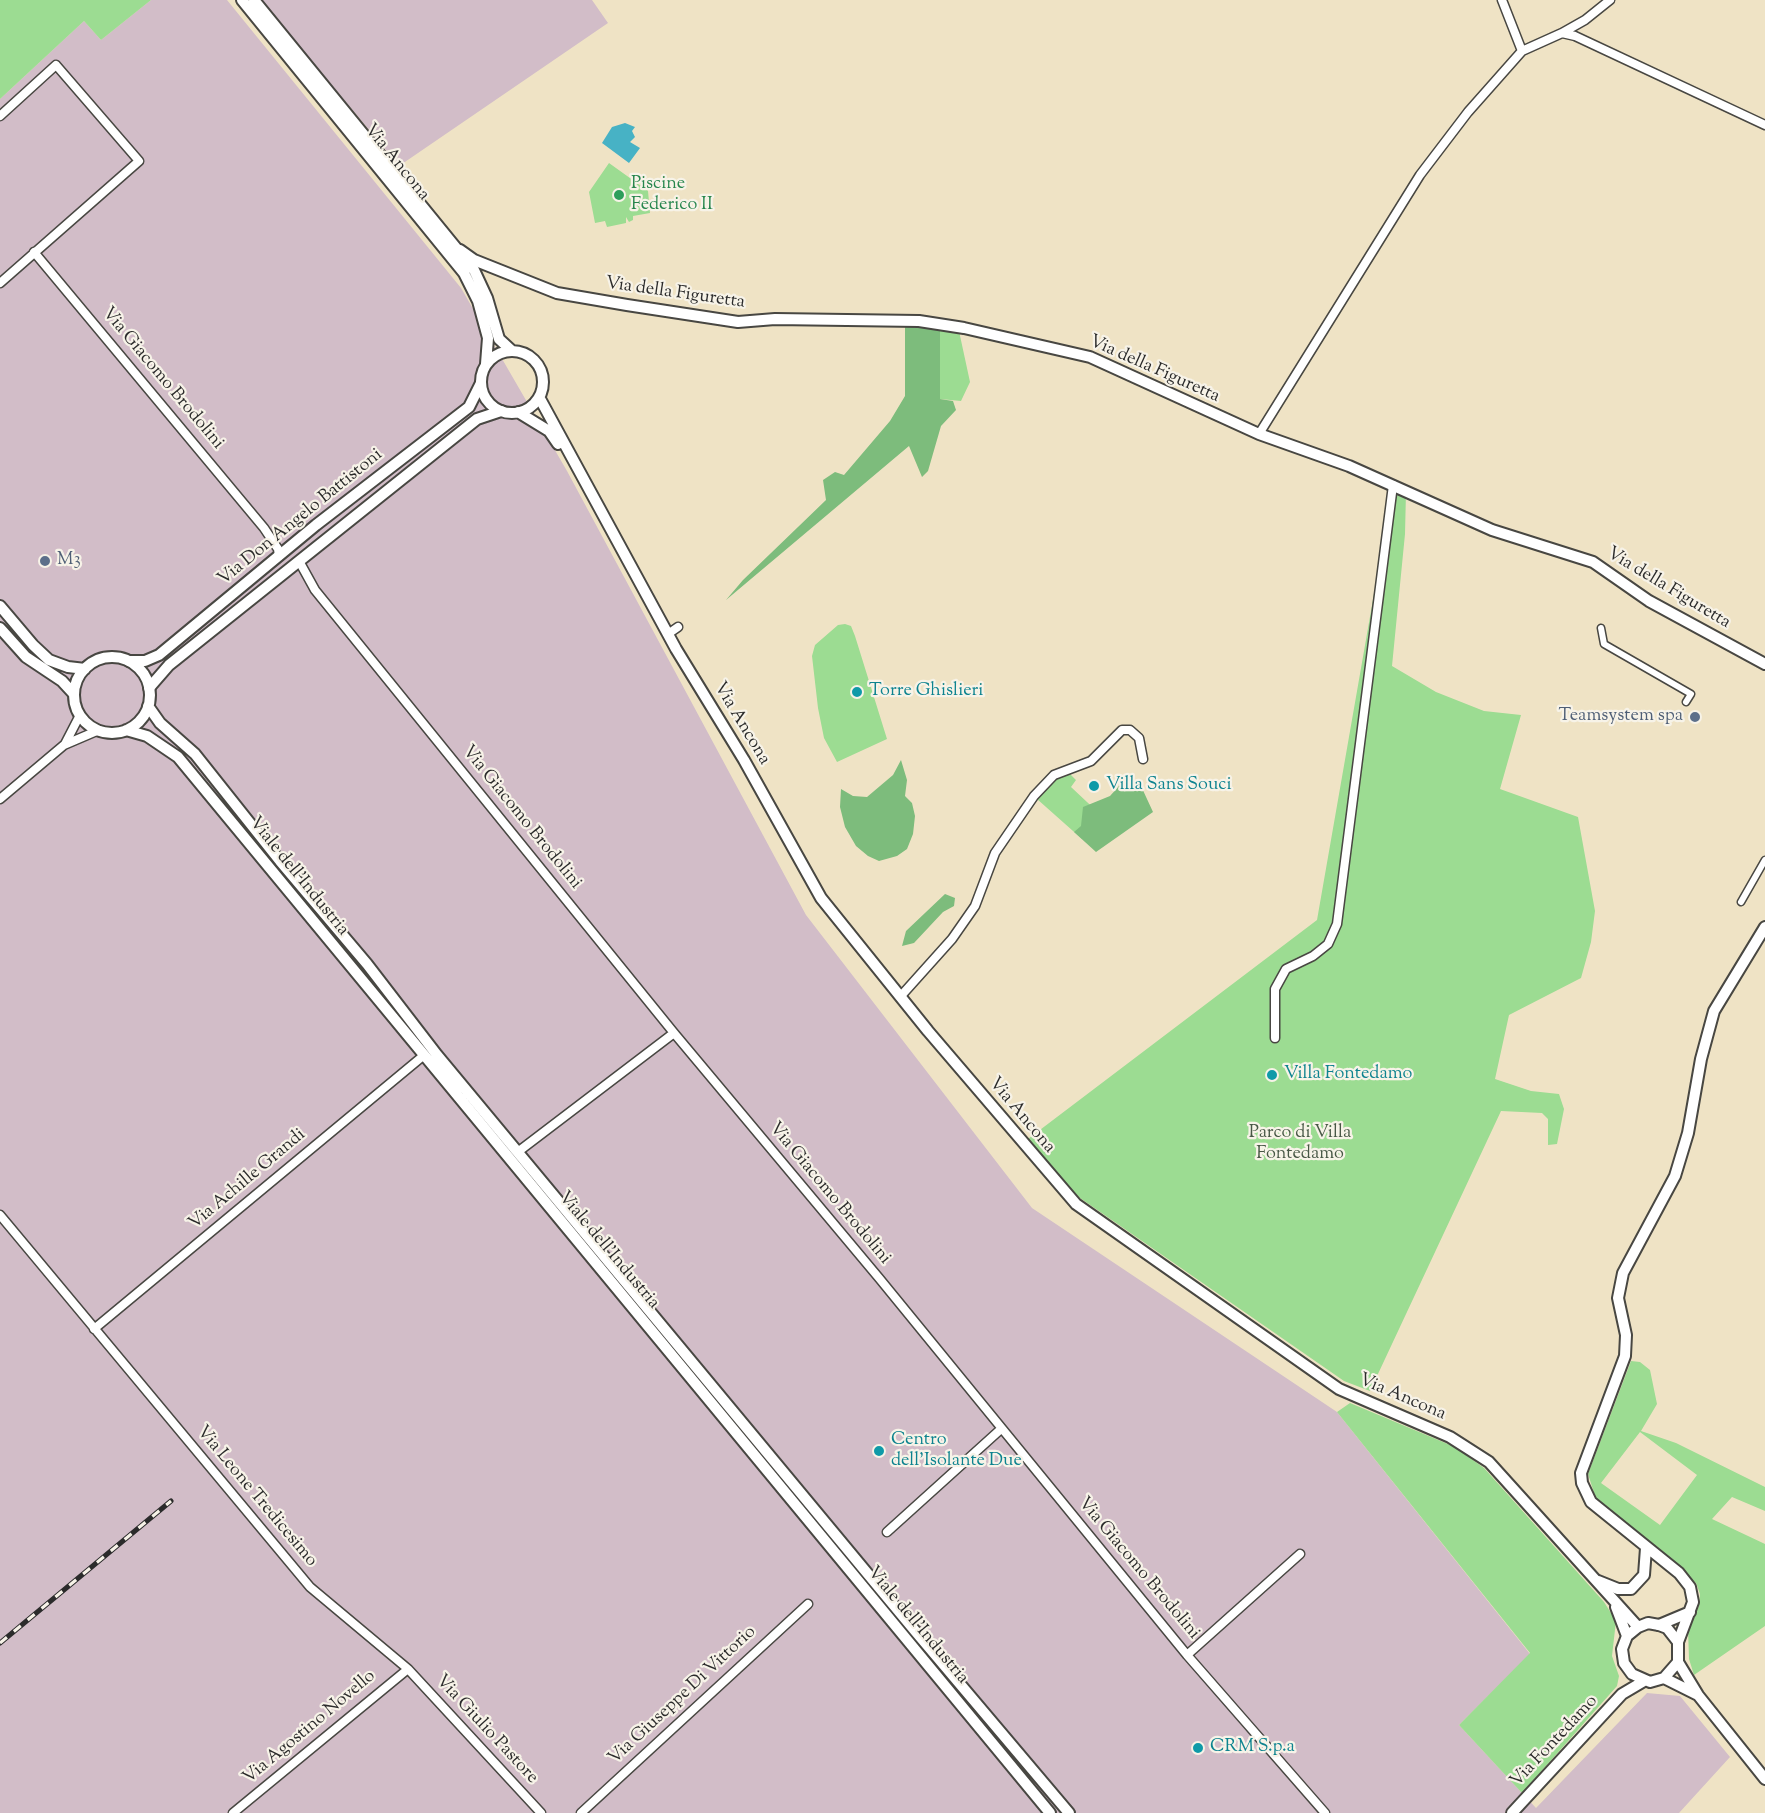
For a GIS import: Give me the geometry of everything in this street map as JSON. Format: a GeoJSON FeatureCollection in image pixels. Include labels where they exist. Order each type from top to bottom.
{"type":"FeatureCollection","features":[{"type":"Feature","properties":{"kind":"main road","name":"Via Ancona"},"geometry":{"type":"LineString","coordinates":[[242,0],[464,273],[478,301],[488,338],[486,364],[480,383]]}},
{"type":"Feature","properties":{"kind":"main road","name":"Via Ancona"},"geometry":{"type":"LineString","coordinates":[[254,0],[474,270],[487,298],[500,339],[512,351],[526,354],[537,364],[542,377],[539,397],[668,634],[744,760],[821,898],[900,997],[1076,1204],[1339,1389],[1450,1437],[1489,1462],[1638,1627]]}},
{"type":"Feature","properties":{"kind":"main road","name":"Via della Figuretta"},"geometry":{"type":"LineString","coordinates":[[455,246],[474,260],[557,293],[738,322],[775,319],[919,321],[1090,357],[1259,434],[1349,466],[1492,530],[1593,562],[1649,601],[1765,664]]}},
{"type":"Feature","properties":{"kind":"main road"},"geometry":{"type":"LineString","coordinates":[[486,364],[497,354],[512,351]]}},
{"type":"Feature","properties":{"kind":"main road"},"geometry":{"type":"LineString","coordinates":[[480,383],[487,400],[501,411]]}},
{"type":"Feature","properties":{"kind":"main road","name":"Via Don Angelo Battistoni"},"geometry":{"type":"LineString","coordinates":[[85,669],[106,658],[145,661],[159,655],[288,548],[469,407],[480,383]]}},
{"type":"Feature","properties":{"kind":"main road"},"geometry":{"type":"LineString","coordinates":[[518,412],[530,407],[539,397]]}},
{"type":"Feature","properties":{"kind":"main road","name":"Via Ancona"},"geometry":{"type":"LineString","coordinates":[[501,411],[518,412],[549,431],[584,478]]}},
{"type":"Feature","properties":{"kind":"main road","name":"Via Don Angelo Battistoni"},"geometry":{"type":"LineString","coordinates":[[149,688],[169,665],[477,419],[501,411]]}},
{"type":"Feature","properties":{"kind":"main road"},"geometry":{"type":"LineString","coordinates":[[0,606],[49,660],[68,667],[85,669],[74,694]]}},
{"type":"Feature","properties":{"kind":"main road"},"geometry":{"type":"LineString","coordinates":[[0,628],[26,657],[62,681],[74,694],[80,715],[99,730],[108,733],[126,730],[143,716],[148,706],[149,688],[146,677],[129,661]]}},
{"type":"Feature","properties":{"kind":"main road","name":"Viale dell'Industria"},"geometry":{"type":"LineString","coordinates":[[148,706],[159,723],[195,754],[368,964],[437,1054],[908,1623],[1069,1813]]}},
{"type":"Feature","properties":{"kind":"main road","name":"Viale dell'Industria"},"geometry":{"type":"LineString","coordinates":[[126,730],[147,736],[178,758],[1050,1813]]}},
{"type":"Feature","properties":{"kind":"main road"},"geometry":{"type":"LineString","coordinates":[[1765,927],[1714,1011],[1701,1059],[1688,1133],[1675,1176],[1623,1273],[1618,1298],[1626,1335],[1625,1356],[1583,1462],[1581,1483],[1591,1502],[1679,1573],[1690,1587],[1693,1602],[1678,1642],[1678,1662],[1698,1695],[1765,1779]]}},
{"type":"Feature","properties":{"kind":"main road"},"geometry":{"type":"LineString","coordinates":[[1598,1581],[1618,1589],[1631,1589],[1644,1575],[1646,1548]]}},
{"type":"Feature","properties":{"kind":"main road","name":"Via Ancona"},"geometry":{"type":"LineString","coordinates":[[1614,1601],[1627,1636],[1622,1649],[1627,1669]]}},
{"type":"Feature","properties":{"kind":"main road"},"geometry":{"type":"LineString","coordinates":[[1659,1625],[1678,1619],[1690,1611]]}},
{"type":"Feature","properties":{"kind":"main road"},"geometry":{"type":"LineString","coordinates":[[1627,1636],[1638,1627],[1648,1623],[1667,1628],[1678,1642]]}},
{"type":"Feature","properties":{"kind":"main road"},"geometry":{"type":"LineString","coordinates":[[1664,1678],[1678,1662]]}},
{"type":"Feature","properties":{"kind":"main road"},"geometry":{"type":"LineString","coordinates":[[1627,1669],[1644,1681],[1664,1678],[1698,1695]]}},
{"type":"Feature","properties":{"kind":"main road","name":"Via Fontedamo"},"geometry":{"type":"LineString","coordinates":[[1622,1694],[1627,1669]]}},
{"type":"Feature","properties":{"kind":"main road","name":"Via Fontedamo"},"geometry":{"type":"LineString","coordinates":[[1512,1813],[1622,1694],[1644,1681]]}},
{"type":"Feature","properties":{"kind":"street"},"geometry":{"type":"LineString","coordinates":[[1502,0],[1522,51]]}},
{"type":"Feature","properties":{"kind":"street"},"geometry":{"type":"LineString","coordinates":[[1259,434],[1420,175],[1468,112],[1522,51],[1585,20],[1610,0]]}},
{"type":"Feature","properties":{"kind":"street"},"geometry":{"type":"LineString","coordinates":[[1562,33],[1689,88],[1765,125]]}},
{"type":"Feature","properties":{"kind":"street"},"geometry":{"type":"LineString","coordinates":[[0,116],[56,65],[138,161],[0,283]]}},
{"type":"Feature","properties":{"kind":"street","name":"Via Giacomo Brodolini"},"geometry":{"type":"LineString","coordinates":[[34,252],[264,528],[278,549],[279,556]]}},
{"type":"Feature","properties":{"kind":"street"},"geometry":{"type":"LineString","coordinates":[[1275,1038],[1275,989],[1286,969],[1313,956],[1328,944],[1337,924],[1393,485]]}},
{"type":"Feature","properties":{"kind":"street","name":"Via Giacomo Brodolini"},"geometry":{"type":"LineString","coordinates":[[264,528],[288,548]]}},
{"type":"Feature","properties":{"kind":"street","name":"Via Giacomo Brodolini"},"geometry":{"type":"LineString","coordinates":[[299,561],[315,590],[674,1034],[879,1278],[1187,1655],[1325,1813]]}},
{"type":"Feature","properties":{"kind":"street","name":"Via Giacomo Brodolini"},"geometry":{"type":"LineString","coordinates":[[290,569],[315,590]]}},
{"type":"Feature","properties":{"kind":"street"},"geometry":{"type":"LineString","coordinates":[[668,634],[678,627]]}},
{"type":"Feature","properties":{"kind":"street"},"geometry":{"type":"LineString","coordinates":[[1601,628],[1604,644],[1691,694],[1686,702]]}},
{"type":"Feature","properties":{"kind":"street"},"geometry":{"type":"LineString","coordinates":[[64,746],[80,715]]}},
{"type":"Feature","properties":{"kind":"street"},"geometry":{"type":"LineString","coordinates":[[0,799],[64,746],[99,730]]}},
{"type":"Feature","properties":{"kind":"street"},"geometry":{"type":"LineString","coordinates":[[900,997],[952,939],[975,906],[995,854],[1034,796],[1054,775],[1090,761],[1122,730],[1130,730],[1139,738],[1143,759]]}},
{"type":"Feature","properties":{"kind":"street"},"geometry":{"type":"LineString","coordinates":[[1741,902],[1765,860]]}},
{"type":"Feature","properties":{"kind":"street"},"geometry":{"type":"LineString","coordinates":[[519,1151],[674,1034]]}},
{"type":"Feature","properties":{"kind":"street","name":"Via Achille Grandi"},"geometry":{"type":"LineString","coordinates":[[94,1329],[423,1056]]}},
{"type":"Feature","properties":{"kind":"street","name":"Via Leone Tredicesimo"},"geometry":{"type":"LineString","coordinates":[[0,1215],[310,1587],[408,1669]]}},
{"type":"Feature","properties":{"kind":"street"},"geometry":{"type":"LineString","coordinates":[[887,1532],[1001,1429]]}},
{"type":"Feature","properties":{"kind":"street"},"geometry":{"type":"LineString","coordinates":[[1187,1655],[1300,1554]]}},
{"type":"Feature","properties":{"kind":"street","name":"Via Giuseppe Di Vittorio"},"geometry":{"type":"LineString","coordinates":[[581,1813],[808,1604]]}},
{"type":"Feature","properties":{"kind":"street","name":"Via Agostino Novello"},"geometry":{"type":"LineString","coordinates":[[233,1813],[408,1669]]}},
{"type":"Feature","properties":{"kind":"street","name":"Via Giulio Pastore"},"geometry":{"type":"LineString","coordinates":[[408,1669],[541,1813]]}},
{"type":"Feature","properties":{"kind":"shaded area"},"geometry":{"type":"Polygon","coordinates":[[[151,0],[227,0],[461,288],[567,471],[806,915],[1032,1208],[1337,1412],[1530,1654],[1459,1725],[1536,1808],[1647,1693],[1680,1696],[1730,1757],[1679,1813],[0,1813],[0,99],[84,21],[101,40],[151,0]]]}},
{"type":"Feature","properties":{"kind":"shaded area"},"geometry":{"type":"Polygon","coordinates":[[[261,0],[592,0],[608,23],[399,166],[261,0]]]}},
{"type":"Feature","properties":{"kind":"green space"},"geometry":{"type":"Polygon","coordinates":[[[0,0],[151,0],[101,40],[84,21],[0,99],[0,0]]]}},
{"type":"Feature","properties":{"kind":"green space","name":"Piscine Federico II"},"geometry":{"type":"Polygon","coordinates":[[[609,163],[648,191],[650,213],[633,216],[633,220],[629,222],[626,217],[626,223],[607,227],[605,221],[595,223],[589,192],[609,163]]]}},
{"type":"Feature","properties":{"kind":"green space"},"geometry":{"type":"Polygon","coordinates":[[[905,325],[940,327],[940,399],[953,401],[956,410],[941,426],[928,471],[922,477],[909,446],[726,600],[743,580],[826,500],[823,480],[835,472],[844,475],[890,421],[905,396],[905,325]]]}},
{"type":"Feature","properties":{"kind":"green space"},"geometry":{"type":"Polygon","coordinates":[[[940,327],[959,331],[970,382],[961,401],[940,399],[940,327]]]}},
{"type":"Feature","properties":{"kind":"green space","name":"Parco di Villa Fontedamo"},"geometry":{"type":"Polygon","coordinates":[[[1393,485],[1406,492],[1405,534],[1392,666],[1436,692],[1484,711],[1521,715],[1500,789],[1578,817],[1595,911],[1591,942],[1581,978],[1509,1015],[1495,1079],[1531,1091],[1559,1094],[1564,1109],[1557,1144],[1548,1145],[1548,1119],[1542,1113],[1501,1111],[1370,1391],[1344,1381],[1080,1198],[1024,1142],[1317,920],[1393,485]]]}},
{"type":"Feature","properties":{"kind":"green space"},"geometry":{"type":"Polygon","coordinates":[[[838,625],[851,626],[855,636],[887,739],[837,762],[824,738],[812,656],[815,645],[838,625]]]}},
{"type":"Feature","properties":{"kind":"green space"},"geometry":{"type":"Polygon","coordinates":[[[901,760],[907,780],[905,796],[912,803],[915,816],[913,834],[907,849],[897,856],[879,861],[868,856],[856,846],[845,827],[840,807],[841,789],[853,796],[867,797],[893,775],[901,760]]]}},
{"type":"Feature","properties":{"kind":"green space"},"geometry":{"type":"Polygon","coordinates":[[[1063,774],[1070,774],[1076,780],[1071,787],[1103,817],[1082,839],[1037,799],[1051,781],[1063,774]]]}},
{"type":"Feature","properties":{"kind":"green space"},"geometry":{"type":"Polygon","coordinates":[[[1128,776],[1141,786],[1153,812],[1096,852],[1074,832],[1081,826],[1083,807],[1110,796],[1128,776]]]}},
{"type":"Feature","properties":{"kind":"green space"},"geometry":{"type":"Polygon","coordinates":[[[945,894],[955,898],[954,906],[943,912],[914,943],[902,946],[906,931],[945,894]]]}},
{"type":"Feature","properties":{"kind":"green space"},"geometry":{"type":"Polygon","coordinates":[[[1631,1361],[1640,1362],[1650,1370],[1657,1404],[1641,1431],[1676,1443],[1765,1487],[1765,1511],[1732,1497],[1712,1519],[1765,1544],[1765,1626],[1694,1675],[1689,1659],[1688,1629],[1699,1606],[1700,1594],[1696,1583],[1596,1499],[1588,1474],[1631,1361]],[[1640,1432],[1601,1483],[1660,1525],[1697,1475],[1640,1432]]]}},
{"type":"Feature","properties":{"kind":"green space"},"geometry":{"type":"Polygon","coordinates":[[[1350,1403],[1455,1447],[1484,1468],[1604,1602],[1616,1621],[1612,1656],[1619,1676],[1617,1686],[1522,1793],[1459,1725],[1530,1653],[1337,1412],[1350,1403]]]}},
{"type":"Feature","properties":{"kind":"water"},"geometry":{"type":"Polygon","coordinates":[[[625,123],[635,127],[632,131],[635,137],[630,142],[640,148],[629,163],[602,143],[612,127],[625,123]]]}},
{"type":"Feature","properties":{"kind":"railway"},"geometry":{"type":"LineString","coordinates":[[0,1643],[171,1501]]}},
{"type":"Feature","properties":{"kind":"place","name":"Piscine Federico II"},"geometry":{"type":"Point","coordinates":[619,195]}},
{"type":"Feature","properties":{"kind":"place","name":"M3"},"geometry":{"type":"Point","coordinates":[45,561]}},
{"type":"Feature","properties":{"kind":"place","name":"Torre Ghislieri"},"geometry":{"type":"Point","coordinates":[857,692]}},
{"type":"Feature","properties":{"kind":"place","name":"Teamsystem spa"},"geometry":{"type":"Point","coordinates":[1695,717]}},
{"type":"Feature","properties":{"kind":"place","name":"Villa Sans Souci"},"geometry":{"type":"Point","coordinates":[1094,786]}},
{"type":"Feature","properties":{"kind":"place","name":"Villa Fontedamo"},"geometry":{"type":"Point","coordinates":[1272,1075]}},
{"type":"Feature","properties":{"kind":"place","name":"Centro dell'Isolante Due"},"geometry":{"type":"Point","coordinates":[879,1451]}},
{"type":"Feature","properties":{"kind":"place","name":"CRM S.p.a"},"geometry":{"type":"Point","coordinates":[1198,1748]}}]}
